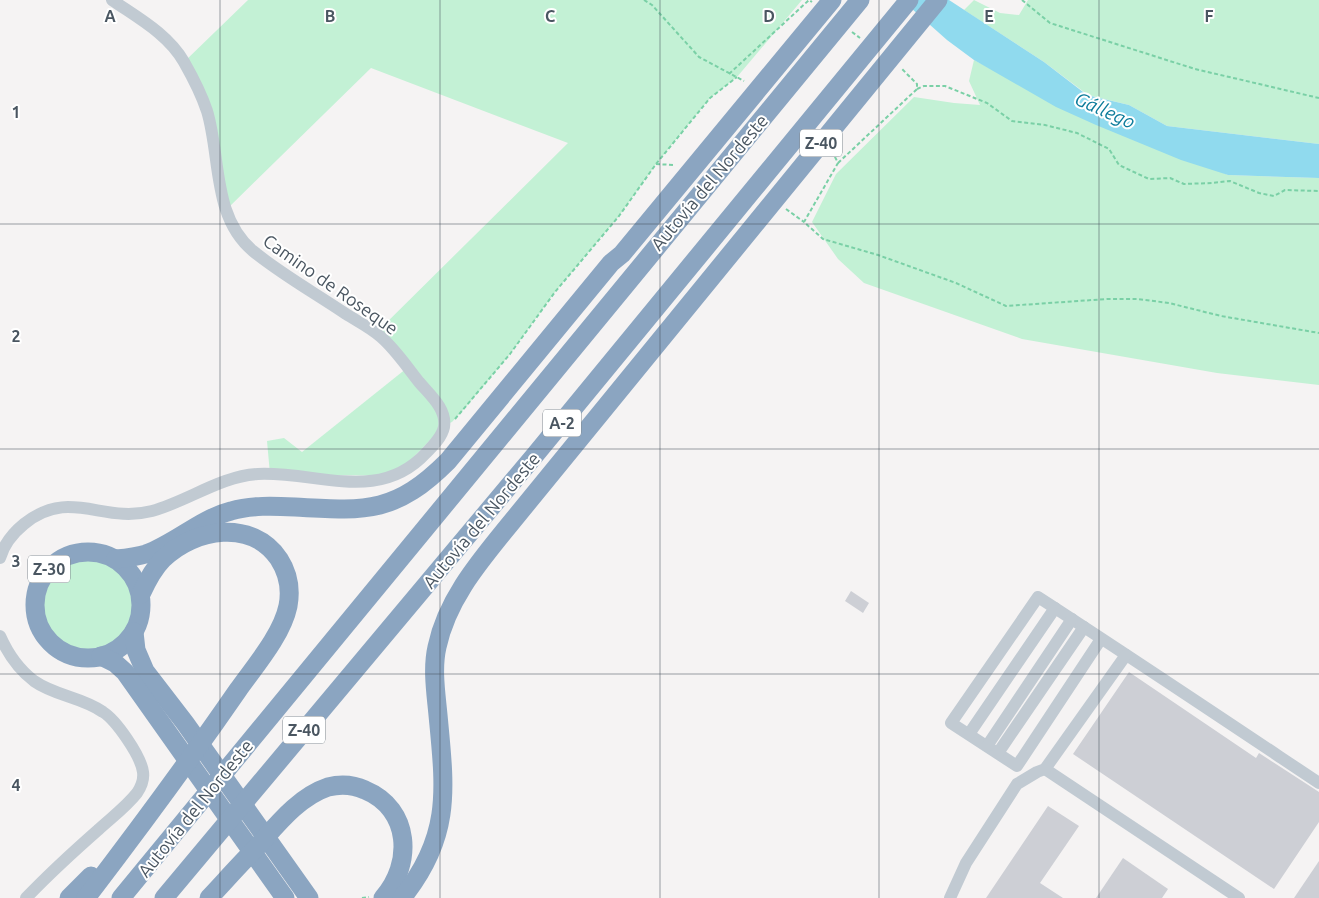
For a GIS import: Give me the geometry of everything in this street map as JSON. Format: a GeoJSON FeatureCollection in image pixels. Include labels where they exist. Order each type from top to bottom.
{"type":"FeatureCollection","features":[{"type":"Feature","properties":{"kind":"highway","name":"Autovía del Nordeste"},"geometry":{"type":"LineString","coordinates":[[120,898],[860,0]]}},
{"type":"Feature","properties":{"kind":"highway","name":"Autovía del Nordeste"},"geometry":{"type":"LineString","coordinates":[[164,898],[678,281],[909,0]]}},
{"type":"Feature","properties":{"kind":"highway","name":"Z-40"},"geometry":{"type":"LineString","coordinates":[[444,563],[508,506],[632,364],[672,325],[938,0]]}},
{"type":"Feature","properties":{"kind":"highway"},"geometry":{"type":"LineString","coordinates":[[418,536],[425,508],[544,362],[574,319],[615,267],[622,254],[824,3]]}},
{"type":"Feature","properties":{"kind":"highway"},"geometry":{"type":"LineString","coordinates":[[116,558],[146,554],[167,544],[205,521],[241,508],[281,506],[361,509],[386,504],[409,494],[424,484],[448,461],[611,263],[622,254]]}},
{"type":"Feature","properties":{"kind":"highway"},"geometry":{"type":"LineString","coordinates":[[402,898],[419,876],[429,858],[441,817],[443,767],[435,669],[437,648],[451,605],[486,554],[672,325]]}},
{"type":"Feature","properties":{"kind":"highway"},"geometry":{"type":"LineString","coordinates":[[86,898],[159,803],[274,636],[286,612],[289,590],[288,580],[282,563],[268,546],[250,535],[232,532],[210,534],[184,544],[173,551],[152,572],[141,594]]}},
{"type":"Feature","properties":{"kind":"highway","name":"Z-30"},"geometry":{"type":"LineString","coordinates":[[90,551],[108,554],[116,558],[132,573],[141,594],[140,620],[134,632],[120,648],[101,656],[83,658],[58,649],[45,636],[37,620],[35,602],[39,584],[44,576],[56,562],[64,557],[81,552],[90,551]]}},
{"type":"Feature","properties":{"kind":"highway","name":"Z-30"},"geometry":{"type":"LineString","coordinates":[[134,632],[136,650],[141,663],[309,898]]}},
{"type":"Feature","properties":{"kind":"highway"},"geometry":{"type":"LineString","coordinates":[[101,656],[115,663],[125,672],[285,898]]}},
{"type":"Feature","properties":{"kind":"highway"},"geometry":{"type":"LineString","coordinates":[[210,898],[271,831],[296,807],[319,791],[337,785],[360,788],[370,792],[385,802],[397,818],[403,839],[403,854],[397,876],[383,898]]}},
{"type":"Feature","properties":{"kind":"highway"},"geometry":{"type":"LineString","coordinates":[[69,898],[106,859],[150,806],[159,803]]}},
{"type":"Feature","properties":{"kind":"street","name":"Camino de Roseque"},"geometry":{"type":"LineString","coordinates":[[112,0],[156,31],[171,44],[184,62],[207,111],[215,149],[217,176],[226,210],[239,237],[251,250],[383,339],[441,408],[445,425]]}},
{"type":"Feature","properties":{"kind":"street"},"geometry":{"type":"LineString","coordinates":[[0,558],[7,542],[19,528],[42,512],[58,507],[75,506],[111,514],[136,514],[174,504],[236,478],[257,474],[349,482],[374,481],[395,476],[404,472],[424,456],[442,434],[445,425]]}},
{"type":"Feature","properties":{"kind":"street"},"geometry":{"type":"LineString","coordinates":[[1101,639],[1017,766],[951,722],[1038,597],[1319,783]]}},
{"type":"Feature","properties":{"kind":"street"},"geometry":{"type":"LineString","coordinates":[[969,734],[1055,608]]}},
{"type":"Feature","properties":{"kind":"street"},"geometry":{"type":"LineString","coordinates":[[987,746],[1072,620]]}},
{"type":"Feature","properties":{"kind":"street"},"geometry":{"type":"LineString","coordinates":[[998,753],[1084,627]]}},
{"type":"Feature","properties":{"kind":"street"},"geometry":{"type":"LineString","coordinates":[[0,636],[12,660],[34,681],[55,692],[90,705],[109,716],[138,758],[143,772],[142,785],[131,800],[26,898]]}},
{"type":"Feature","properties":{"kind":"street"},"geometry":{"type":"LineString","coordinates":[[950,898],[966,863],[1017,784],[1045,769],[1126,655]]}},
{"type":"Feature","properties":{"kind":"street"},"geometry":{"type":"LineString","coordinates":[[1045,769],[1239,898]]}},
{"type":"Feature","properties":{"kind":"path"},"geometry":{"type":"LineString","coordinates":[[644,0],[652,5],[699,57],[744,81]]}},
{"type":"Feature","properties":{"kind":"path"},"geometry":{"type":"LineString","coordinates":[[729,74],[809,0],[824,3]]}},
{"type":"Feature","properties":{"kind":"path"},"geometry":{"type":"LineString","coordinates":[[1022,0],[1050,23],[1195,69],[1319,98]]}},
{"type":"Feature","properties":{"kind":"path"},"geometry":{"type":"LineString","coordinates":[[847,28],[862,39]]}},
{"type":"Feature","properties":{"kind":"path"},"geometry":{"type":"LineString","coordinates":[[900,67],[917,84],[917,89]]}},
{"type":"Feature","properties":{"kind":"path"},"geometry":{"type":"LineString","coordinates":[[445,425],[452,422],[466,407],[505,360],[555,292],[619,216],[656,164],[710,98],[737,77]]}},
{"type":"Feature","properties":{"kind":"path"},"geometry":{"type":"LineString","coordinates":[[1319,191],[1285,190],[1274,196],[1259,193],[1230,181],[1184,184],[1170,178],[1149,179],[1119,165],[1109,149],[1077,133],[1045,125],[1012,120],[987,103],[944,86],[924,86],[917,89],[838,163],[804,222],[823,240],[878,255],[947,280],[1006,306],[1107,299],[1138,299],[1169,303],[1221,316],[1319,333]]}},
{"type":"Feature","properties":{"kind":"path"},"geometry":{"type":"LineString","coordinates":[[832,151],[838,163]]}},
{"type":"Feature","properties":{"kind":"path"},"geometry":{"type":"LineString","coordinates":[[656,164],[673,165]]}},
{"type":"Feature","properties":{"kind":"path"},"geometry":{"type":"LineString","coordinates":[[362,898],[368,896],[372,898]]}},
{"type":"Feature","properties":{"kind":"green space"},"geometry":{"type":"Polygon","coordinates":[[[248,0],[802,0],[737,77],[710,98],[656,164],[619,216],[555,292],[510,354],[466,407],[452,422],[445,425],[395,476],[270,474],[267,441],[284,438],[302,452],[407,368],[376,333],[568,143],[371,68],[226,210],[215,149],[184,62],[248,0]]]}},
{"type":"Feature","properties":{"kind":"green space"},"geometry":{"type":"Polygon","coordinates":[[[974,0],[1000,13],[1019,15],[1028,0],[1319,0],[1319,144],[1167,126],[1129,105],[1088,95],[1044,62],[964,10],[974,0]]]}},
{"type":"Feature","properties":{"kind":"green space"},"geometry":{"type":"Polygon","coordinates":[[[974,60],[1008,78],[1228,175],[1319,178],[1319,385],[1217,373],[1022,339],[864,283],[838,259],[812,222],[836,174],[914,97],[980,105],[969,81],[974,60]]]}},
{"type":"Feature","properties":{"kind":"green space"},"geometry":{"type":"Polygon","coordinates":[[[88,559],[105,562],[120,572],[130,587],[133,604],[130,621],[120,636],[105,646],[88,649],[71,646],[56,636],[46,621],[43,604],[46,587],[56,572],[71,562],[88,559]]]}},
{"type":"Feature","properties":{"kind":"water","name":"Gállego"},"geometry":{"type":"Polygon","coordinates":[[[902,0],[949,0],[1044,62],[1087,95],[1129,105],[1167,126],[1319,144],[1319,178],[1228,175],[1181,160],[1096,125],[1056,107],[974,60],[947,40],[902,0]]]}},
{"type":"Feature","properties":{"kind":"building"},"geometry":{"type":"Polygon","coordinates":[[[851,591],[869,603],[863,613],[845,601],[851,591]]]}},
{"type":"Feature","properties":{"kind":"building"},"geometry":{"type":"Polygon","coordinates":[[[1129,672],[1256,758],[1259,753],[1319,792],[1319,822],[1274,889],[1073,754],[1129,672]]]}},
{"type":"Feature","properties":{"kind":"building"},"geometry":{"type":"Polygon","coordinates":[[[1048,806],[1079,826],[1040,883],[1063,898],[986,898],[1048,806]]]}},
{"type":"Feature","properties":{"kind":"building"},"geometry":{"type":"Polygon","coordinates":[[[1123,858],[1168,889],[1162,898],[1096,898],[1123,858]]]}},
{"type":"Feature","properties":{"kind":"building"},"geometry":{"type":"Polygon","coordinates":[[[1319,861],[1319,898],[1294,898],[1319,861]]]}}]}
